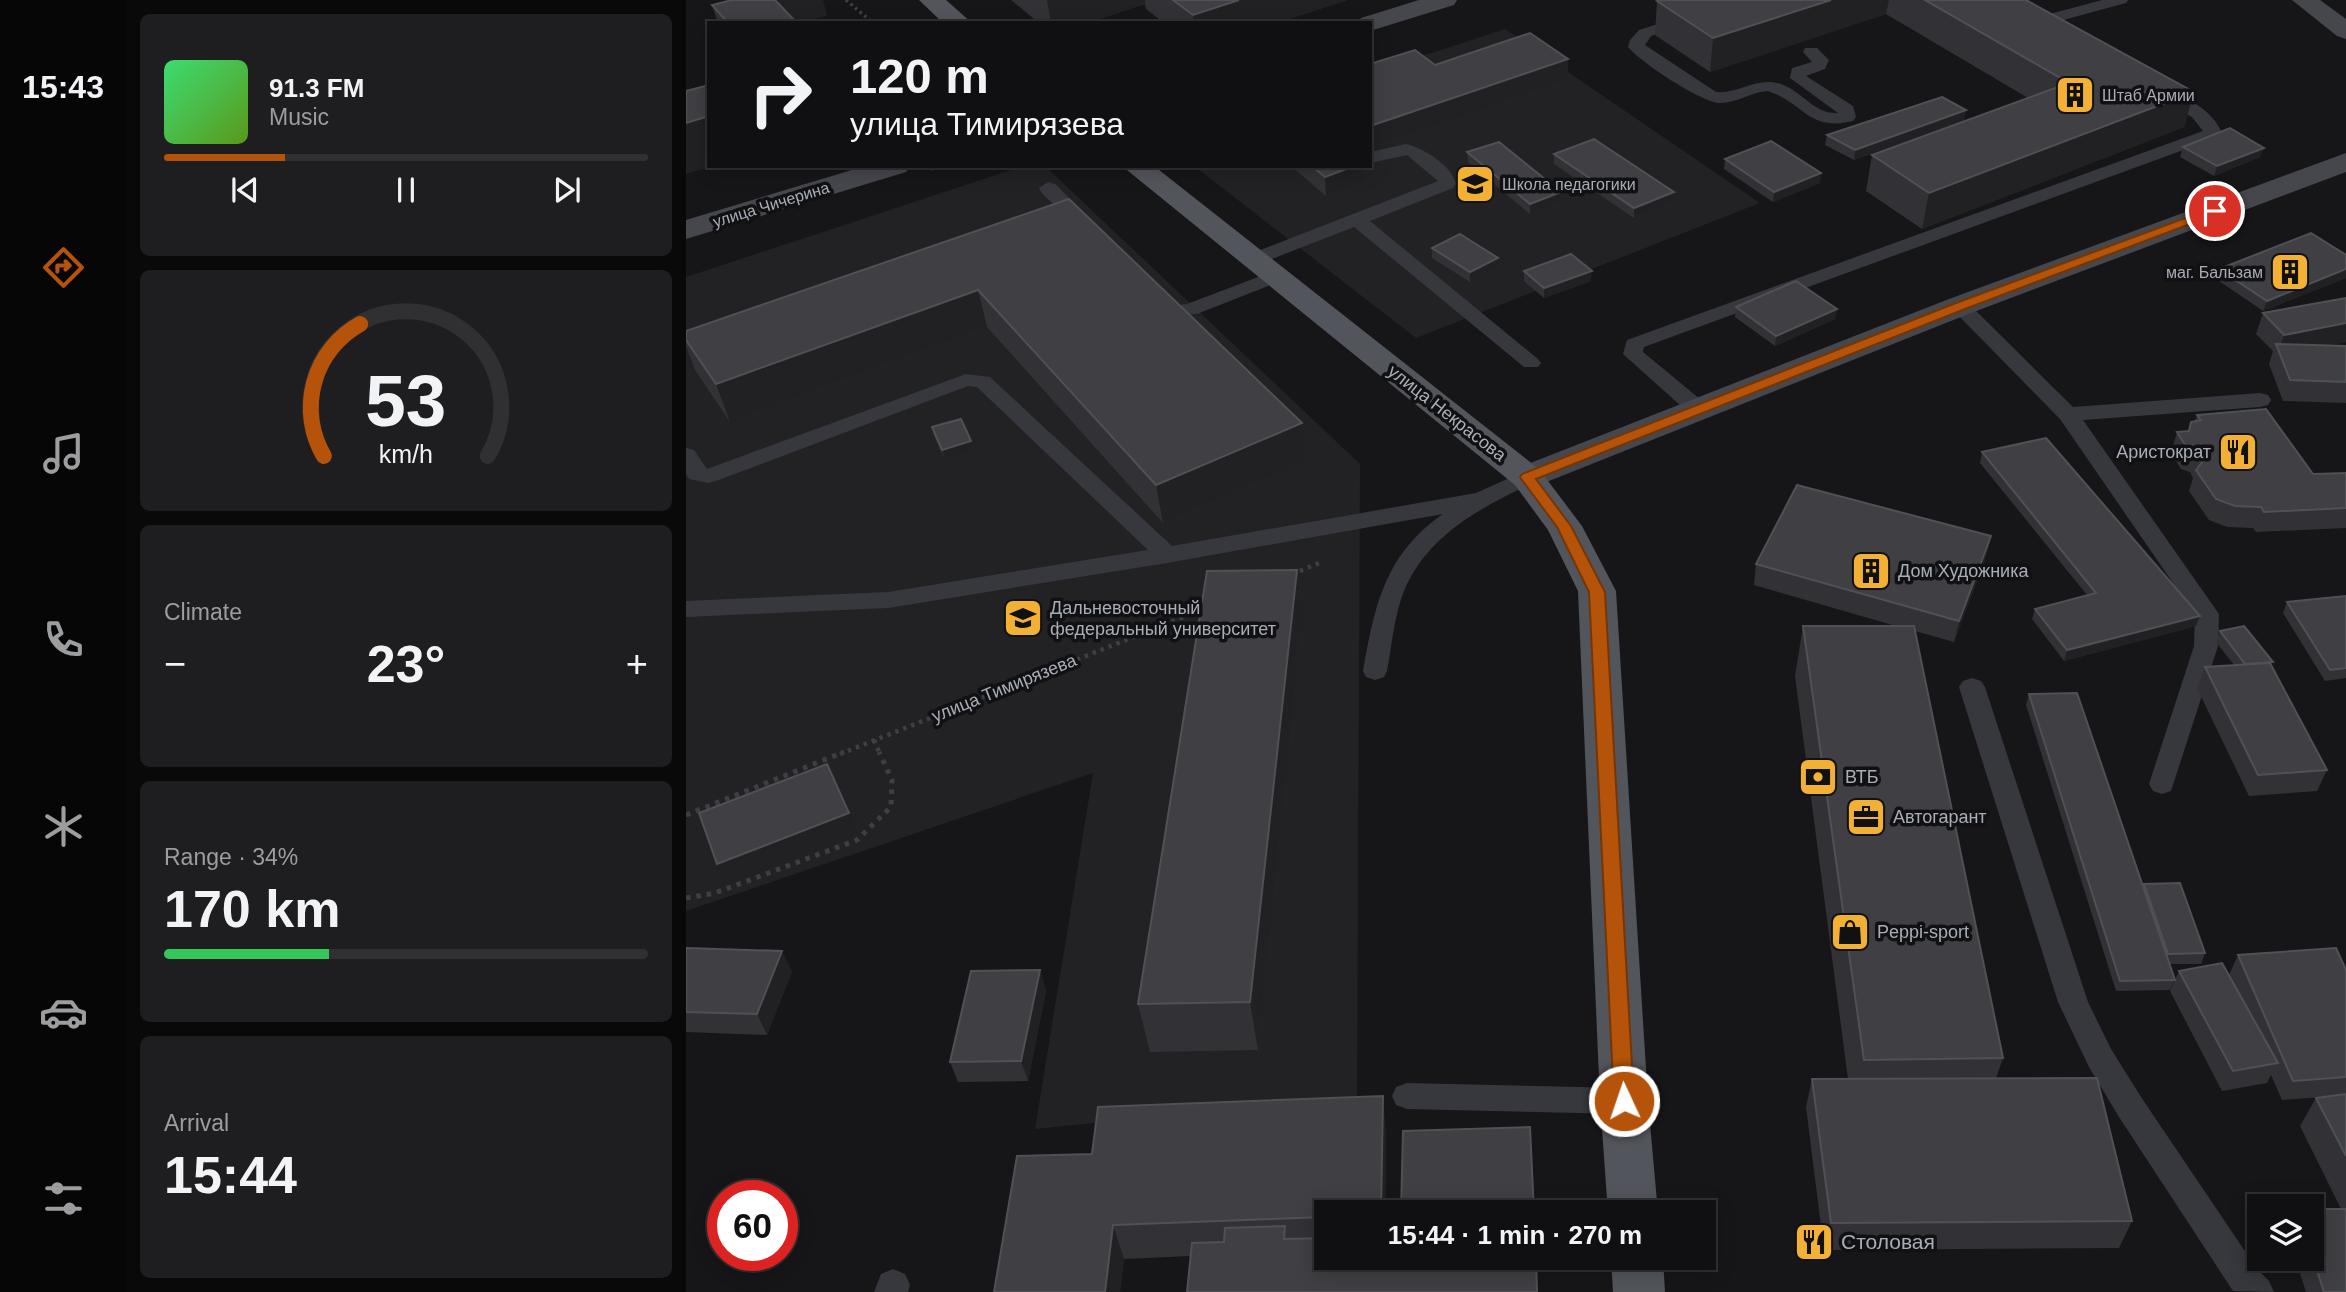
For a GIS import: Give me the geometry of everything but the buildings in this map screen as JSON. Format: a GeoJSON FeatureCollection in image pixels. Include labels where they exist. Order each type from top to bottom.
{"type":"FeatureCollection","features":[{"type":"Feature","properties":{"kind":"main road"},"geometry":{"type":"LineString","coordinates":[[931,0],[957,21]]}},
{"type":"Feature","properties":{"kind":"main road","name":"улица Некрасова"},"geometry":{"type":"LineString","coordinates":[[1138,168],[1527,477],[1564,526],[1597,592],[1624,1101],[1632,1200]]}},
{"type":"Feature","properties":{"kind":"main road"},"geometry":{"type":"LineString","coordinates":[[1638,1270],[1639,1292]]}},
{"type":"Feature","properties":{"kind":"street"},"geometry":{"type":"LineString","coordinates":[[2304,0],[2346,32]]}},
{"type":"Feature","properties":{"kind":"street"},"geometry":{"type":"LineString","coordinates":[[1372,22],[1427,2]]}},
{"type":"Feature","properties":{"kind":"street"},"geometry":{"type":"LineString","coordinates":[[1527,477],[1960,306],[2346,162]]}},
{"type":"Feature","properties":{"kind":"street","name":"улица Чичерина"},"geometry":{"type":"LineString","coordinates":[[686,230],[889,168]]}},
{"type":"Feature","properties":{"kind":"lane"},"geometry":{"type":"LineString","coordinates":[[1750,0],[1645,33],[1638,40],[1636,47],[1712,97],[1727,97],[1762,86],[1777,88],[1822,119],[1834,121],[1847,117],[1847,110],[1798,78],[1798,72],[1819,65],[1821,60],[1811,52]]}},
{"type":"Feature","properties":{"kind":"lane"},"geometry":{"type":"LineString","coordinates":[[2051,38],[2020,22],[2120,0]]}},
{"type":"Feature","properties":{"kind":"lane"},"geometry":{"type":"LineString","coordinates":[[1698,409],[1633,354],[1634,344],[2213,133],[2211,123],[2200,115],[2138,83]]}},
{"type":"Feature","properties":{"kind":"lane"},"geometry":{"type":"LineString","coordinates":[[1144,283],[1173,311],[1182,311],[1357,220],[1447,184],[1447,180],[1412,150],[1398,149],[1372,157]]}},
{"type":"Feature","properties":{"kind":"lane"},"geometry":{"type":"LineString","coordinates":[[1048,188],[1096,236]]}},
{"type":"Feature","properties":{"kind":"lane"},"geometry":{"type":"LineString","coordinates":[[1357,220],[1531,363]]}},
{"type":"Feature","properties":{"kind":"lane"},"geometry":{"type":"LineString","coordinates":[[1960,306],[2068,414],[2207,614],[2206,646],[2162,784]]}},
{"type":"Feature","properties":{"kind":"lane"},"geometry":{"type":"LineString","coordinates":[[690,469],[708,476],[966,380],[983,381],[1167,555]]}},
{"type":"Feature","properties":{"kind":"lane"},"geometry":{"type":"LineString","coordinates":[[2068,414],[2260,400]]}},
{"type":"Feature","properties":{"kind":"lane"},"geometry":{"type":"LineString","coordinates":[[1375,671],[1391,593],[1409,556],[1443,524],[1478,500],[1527,477]]}},
{"type":"Feature","properties":{"kind":"lane"},"geometry":{"type":"LineString","coordinates":[[686,609],[888,600],[1167,555],[1478,500]]}},
{"type":"Feature","properties":{"kind":"lane"},"geometry":{"type":"LineString","coordinates":[[1972,687],[2073,1002],[2100,1058],[2130,1107],[2245,1280],[2257,1292]]}},
{"type":"Feature","properties":{"kind":"lane"},"geometry":{"type":"LineString","coordinates":[[1407,1096],[1624,1101]]}},
{"type":"Feature","properties":{"kind":"path"},"geometry":{"type":"LineString","coordinates":[[846,0],[871,21]]}},
{"type":"Feature","properties":{"kind":"path"},"geometry":{"type":"LineString","coordinates":[[1285,576],[1324,561]]}},
{"type":"Feature","properties":{"kind":"path","name":"улица Тимирязева"},"geometry":{"type":"LineString","coordinates":[[686,815],[1208,607]]}},
{"type":"Feature","properties":{"kind":"path"},"geometry":{"type":"LineString","coordinates":[[686,898],[715,893],[857,840],[891,807],[892,780],[874,740]]}},
{"type":"Feature","properties":{"kind":"shaded area","name":"Школа педагогики"},"geometry":{"type":"Polygon","coordinates":[[[1505,29],[1760,203],[1416,338],[1197,168],[1372,168],[1372,72],[1505,29]]]}},
{"type":"Feature","properties":{"kind":"shaded area","name":"Дальневосточный федеральный университет"},"geometry":{"type":"Polygon","coordinates":[[[1017,168],[1047,168],[1360,464],[1357,1096],[1035,1129],[1093,773],[686,911],[686,277],[1017,168]]]}},
{"type":"Feature","properties":{"kind":"place","name":"Штаб Армии"},"geometry":{"type":"Point","coordinates":[2075,95]}},
{"type":"Feature","properties":{"kind":"place","name":"Школа педагогики"},"geometry":{"type":"Point","coordinates":[1475,184]}},
{"type":"Feature","properties":{"kind":"place","name":"маг. Бальзам"},"geometry":{"type":"Point","coordinates":[2290,272]}},
{"type":"Feature","properties":{"kind":"place","name":"Аристократ"},"geometry":{"type":"Point","coordinates":[2238,452]}},
{"type":"Feature","properties":{"kind":"place","name":"Дом Художника"},"geometry":{"type":"Point","coordinates":[1871,571]}},
{"type":"Feature","properties":{"kind":"place","name":"Дальневосточный федеральный университет"},"geometry":{"type":"Point","coordinates":[1023,618]}},
{"type":"Feature","properties":{"kind":"place","name":"ВТБ"},"geometry":{"type":"Point","coordinates":[1818,777]}},
{"type":"Feature","properties":{"kind":"place","name":"Автогарант"},"geometry":{"type":"Point","coordinates":[1866,817]}},
{"type":"Feature","properties":{"kind":"place","name":"Peppi-sport"},"geometry":{"type":"Point","coordinates":[1850,932]}},
{"type":"Feature","properties":{"kind":"place","name":"Столовая"},"geometry":{"type":"Point","coordinates":[1814,1242]}},
{"type":"Feature","properties":{"kind":"route"},"geometry":{"type":"LineString","coordinates":[[1624,1101],[1597,592],[1564,526],[1527,477],[1960,306],[2215,211]]}}]}
